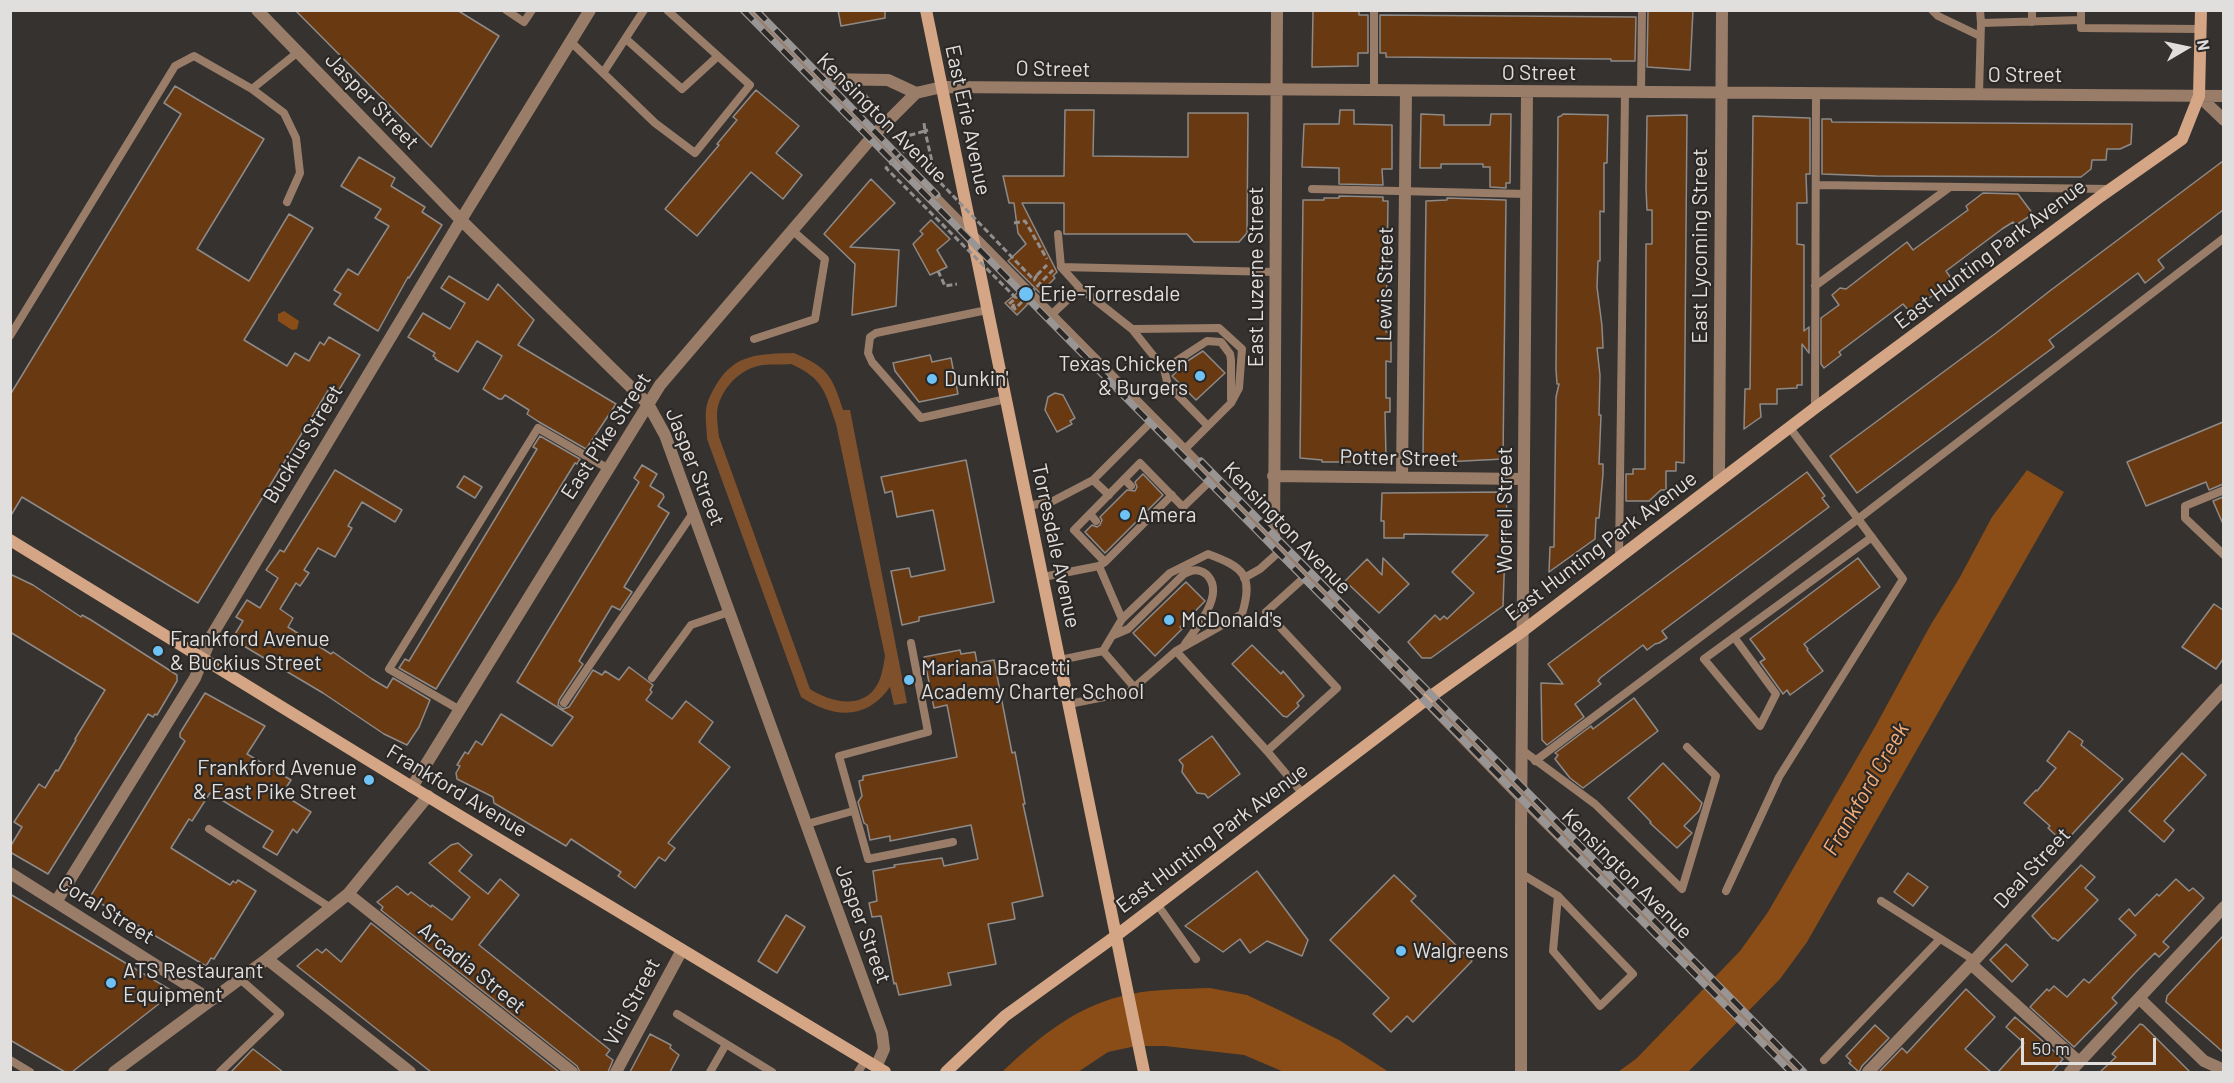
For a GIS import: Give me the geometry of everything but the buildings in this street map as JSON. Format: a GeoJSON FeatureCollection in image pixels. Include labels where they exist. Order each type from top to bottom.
{"type":"FeatureCollection","features":[{"type":"Feature","properties":{"kind":"main road","name":"East Erie Avenue"},"geometry":{"type":"LineString","coordinates":[[926,10],[973,238]]}},
{"type":"Feature","properties":{"kind":"main road","name":"East Hunting Park Avenue"},"geometry":{"type":"LineString","coordinates":[[946,1072],[1005,1016],[1117,935],[1427,699],[1524,630],[1815,408],[2182,139],[2199,96],[2201,10]]}},
{"type":"Feature","properties":{"kind":"main road","name":"Torresdale Avenue"},"geometry":{"type":"LineString","coordinates":[[973,238],[1143,1068]]}},
{"type":"Feature","properties":{"kind":"main road","name":"Frankford Avenue"},"geometry":{"type":"LineString","coordinates":[[10,540],[412,787],[881,1070]]}},
{"type":"Feature","properties":{"kind":"street","name":"Jasper Street"},"geometry":{"type":"LineString","coordinates":[[257,10],[461,220],[648,404],[665,435],[882,1034],[884,1049],[881,1070]]}},
{"type":"Feature","properties":{"kind":"street","name":"Buckius Street"},"geometry":{"type":"LineString","coordinates":[[56,902],[195,678],[212,634],[590,10]]}},
{"type":"Feature","properties":{"kind":"street","name":"Kensington Avenue"},"geometry":{"type":"LineString","coordinates":[[748,10],[1212,478],[1521,797],[1798,1072]]}},
{"type":"Feature","properties":{"kind":"street","name":"East Luzerne Street"},"geometry":{"type":"LineString","coordinates":[[1277,547],[1273,476],[1278,10]]}},
{"type":"Feature","properties":{"kind":"street","name":"East Lycoming Street"},"geometry":{"type":"LineString","coordinates":[[1719,481],[1722,10]]}},
{"type":"Feature","properties":{"kind":"street"},"geometry":{"type":"LineString","coordinates":[[816,79],[888,80],[916,93],[873,136]]}},
{"type":"Feature","properties":{"kind":"street","name":"O Street"},"geometry":{"type":"LineString","coordinates":[[916,93],[942,87],[2223,96]]}},
{"type":"Feature","properties":{"kind":"street","name":"Lewis Street"},"geometry":{"type":"LineString","coordinates":[[1402,478],[1406,91]]}},
{"type":"Feature","properties":{"kind":"street","name":"Worrell Street"},"geometry":{"type":"LineString","coordinates":[[1521,1072],[1527,92]]}},
{"type":"Feature","properties":{"kind":"street"},"geometry":{"type":"LineString","coordinates":[[2199,96],[2223,120]]}},
{"type":"Feature","properties":{"kind":"street","name":"East Pike Street"},"geometry":{"type":"LineString","coordinates":[[412,787],[660,385],[873,136]]}},
{"type":"Feature","properties":{"kind":"street","name":"Potter Street"},"geometry":{"type":"LineString","coordinates":[[1273,476],[1524,479]]}},
{"type":"Feature","properties":{"kind":"street","name":"Deal Street"},"geometry":{"type":"LineString","coordinates":[[1868,1072],[1973,962],[2223,688]]}},
{"type":"Feature","properties":{"kind":"street"},"geometry":{"type":"LineString","coordinates":[[114,1072],[267,959],[348,894],[428,796]]}},
{"type":"Feature","properties":{"kind":"street","name":"Coral Street"},"geometry":{"type":"LineString","coordinates":[[10,873],[211,1000]]}},
{"type":"Feature","properties":{"kind":"street","name":"Arcadia Street"},"geometry":{"type":"LineString","coordinates":[[348,894],[572,1072]]}},
{"type":"Feature","properties":{"kind":"street"},"geometry":{"type":"LineString","coordinates":[[2070,1072],[2223,907]]}},
{"type":"Feature","properties":{"kind":"street","name":"Vici Street"},"geometry":{"type":"LineString","coordinates":[[616,1072],[682,950]]}},
{"type":"Feature","properties":{"kind":"street"},"geometry":{"type":"LineString","coordinates":[[267,959],[410,1072]]}},
{"type":"Feature","properties":{"kind":"street"},"geometry":{"type":"LineString","coordinates":[[1973,962],[2079,1062]]}},
{"type":"Feature","properties":{"kind":"street"},"geometry":{"type":"LineString","coordinates":[[2140,999],[2204,1061],[2223,1070]]}},
{"type":"Feature","properties":{"kind":"lane"},"geometry":{"type":"LineString","coordinates":[[506,10],[525,22],[532,10]]}},
{"type":"Feature","properties":{"kind":"lane"},"geometry":{"type":"LineString","coordinates":[[603,73],[644,10]]}},
{"type":"Feature","properties":{"kind":"lane"},"geometry":{"type":"LineString","coordinates":[[571,42],[655,123],[695,153],[750,85],[667,10]]}},
{"type":"Feature","properties":{"kind":"lane"},"geometry":{"type":"LineString","coordinates":[[1374,10],[1374,91]]}},
{"type":"Feature","properties":{"kind":"lane"},"geometry":{"type":"LineString","coordinates":[[1641,93],[1642,10]]}},
{"type":"Feature","properties":{"kind":"lane"},"geometry":{"type":"LineString","coordinates":[[1932,10],[1938,16],[1980,36]]}},
{"type":"Feature","properties":{"kind":"lane"},"geometry":{"type":"LineString","coordinates":[[1979,94],[1980,10]]}},
{"type":"Feature","properties":{"kind":"lane"},"geometry":{"type":"LineString","coordinates":[[2032,10],[2032,22]]}},
{"type":"Feature","properties":{"kind":"lane"},"geometry":{"type":"LineString","coordinates":[[2081,10],[2081,28],[2200,29]]}},
{"type":"Feature","properties":{"kind":"lane"},"geometry":{"type":"LineString","coordinates":[[1981,23],[2081,20]]}},
{"type":"Feature","properties":{"kind":"lane"},"geometry":{"type":"LineString","coordinates":[[626,39],[682,89],[718,56]]}},
{"type":"Feature","properties":{"kind":"lane"},"geometry":{"type":"LineString","coordinates":[[252,89],[298,52]]}},
{"type":"Feature","properties":{"kind":"lane"},"geometry":{"type":"LineString","coordinates":[[10,336],[175,66],[194,56],[252,89],[284,113],[296,138],[300,173],[287,202]]}},
{"type":"Feature","properties":{"kind":"lane"},"geometry":{"type":"LineString","coordinates":[[1619,557],[1625,93]]}},
{"type":"Feature","properties":{"kind":"lane"},"geometry":{"type":"LineString","coordinates":[[1815,408],[1816,93]]}},
{"type":"Feature","properties":{"kind":"lane"},"geometry":{"type":"LineString","coordinates":[[1815,186],[2111,189]]}},
{"type":"Feature","properties":{"kind":"lane"},"geometry":{"type":"LineString","coordinates":[[1815,286],[1950,187]]}},
{"type":"Feature","properties":{"kind":"lane"},"geometry":{"type":"LineString","coordinates":[[1312,189],[1527,194]]}},
{"type":"Feature","properties":{"kind":"lane"},"geometry":{"type":"LineString","coordinates":[[754,339],[815,319],[825,259],[793,231]]}},
{"type":"Feature","properties":{"kind":"lane"},"geometry":{"type":"LineString","coordinates":[[1057,268],[1058,234]]}},
{"type":"Feature","properties":{"kind":"lane"},"geometry":{"type":"LineString","coordinates":[[1535,761],[1858,519],[2223,238]]}},
{"type":"Feature","properties":{"kind":"lane"},"geometry":{"type":"LineString","coordinates":[[1057,268],[1275,272]]}},
{"type":"Feature","properties":{"kind":"lane"},"geometry":{"type":"LineString","coordinates":[[1057,268],[1132,329],[1164,369],[1168,385],[1208,426]]}},
{"type":"Feature","properties":{"kind":"lane"},"geometry":{"type":"LineString","coordinates":[[1050,316],[1080,288]]}},
{"type":"Feature","properties":{"kind":"lane"},"geometry":{"type":"LineString","coordinates":[[987,310],[876,333],[870,337],[868,353],[872,362],[921,418],[1006,399]]}},
{"type":"Feature","properties":{"kind":"lane"},"geometry":{"type":"LineString","coordinates":[[1132,329],[1220,328],[1239,344],[1243,354],[1239,388],[1231,403],[1184,450]]}},
{"type":"Feature","properties":{"kind":"lane"},"geometry":{"type":"LineString","coordinates":[[1164,369],[1207,341],[1221,342],[1230,354],[1231,360],[1233,378],[1231,403]]}},
{"type":"Feature","properties":{"kind":"lane"},"geometry":{"type":"LineString","coordinates":[[1028,506],[1053,501],[1093,480],[1153,420]]}},
{"type":"Feature","properties":{"kind":"lane"},"geometry":{"type":"LineString","coordinates":[[459,710],[389,669],[538,428],[607,468]]}},
{"type":"Feature","properties":{"kind":"lane"},"geometry":{"type":"LineString","coordinates":[[1726,891],[1779,777],[1904,579],[1790,428]]}},
{"type":"Feature","properties":{"kind":"lane"},"geometry":{"type":"LineString","coordinates":[[1122,619],[1102,564],[1074,530],[1140,464],[1183,507],[1212,478]]}},
{"type":"Feature","properties":{"kind":"lane"},"geometry":{"type":"LineString","coordinates":[[1124,479],[1131,486]]}},
{"type":"Feature","properties":{"kind":"lane"},"geometry":{"type":"LineString","coordinates":[[1093,480],[1109,495]]}},
{"type":"Feature","properties":{"kind":"lane"},"geometry":{"type":"LineString","coordinates":[[2223,490],[2185,506],[2185,518],[2223,555]]}},
{"type":"Feature","properties":{"kind":"lane"},"geometry":{"type":"LineString","coordinates":[[1043,577],[1102,564],[1172,495]]}},
{"type":"Feature","properties":{"kind":"lane"},"geometry":{"type":"LineString","coordinates":[[564,703],[693,513]]}},
{"type":"Feature","properties":{"kind":"lane"},"geometry":{"type":"LineString","coordinates":[[1090,514],[1096,521]]}},
{"type":"Feature","properties":{"kind":"lane"},"geometry":{"type":"LineString","coordinates":[[1734,637],[1776,694],[1760,726],[1704,659],[1734,637],[1872,537]]}},
{"type":"Feature","properties":{"kind":"lane"},"geometry":{"type":"LineString","coordinates":[[1245,578],[1260,568],[1277,547]]}},
{"type":"Feature","properties":{"kind":"lane"},"geometry":{"type":"LineString","coordinates":[[1060,660],[1103,651],[1122,619],[1170,573],[1208,554],[1233,564],[1245,578],[1248,594],[1242,614],[1179,650],[1128,692],[1069,704]]}},
{"type":"Feature","properties":{"kind":"lane"},"geometry":{"type":"LineString","coordinates":[[1114,635],[1128,629],[1184,574],[1195,569],[1208,576],[1212,584],[1212,599],[1204,617],[1179,650]]}},
{"type":"Feature","properties":{"kind":"lane"},"geometry":{"type":"LineString","coordinates":[[1267,751],[1337,688],[1266,612],[1306,576]]}},
{"type":"Feature","properties":{"kind":"lane"},"geometry":{"type":"LineString","coordinates":[[652,678],[691,625],[729,612]]}},
{"type":"Feature","properties":{"kind":"lane"},"geometry":{"type":"LineString","coordinates":[[911,643],[928,732],[839,756],[868,859],[953,842]]}},
{"type":"Feature","properties":{"kind":"lane"},"geometry":{"type":"LineString","coordinates":[[1179,650],[1303,794]]}},
{"type":"Feature","properties":{"kind":"lane"},"geometry":{"type":"LineString","coordinates":[[1103,651],[1134,687]]}},
{"type":"Feature","properties":{"kind":"lane"},"geometry":{"type":"LineString","coordinates":[[1522,750],[1595,804],[1682,889],[1716,776],[1687,747]]}},
{"type":"Feature","properties":{"kind":"lane"},"geometry":{"type":"LineString","coordinates":[[807,824],[854,811]]}},
{"type":"Feature","properties":{"kind":"lane"},"geometry":{"type":"LineString","coordinates":[[209,829],[330,908]]}},
{"type":"Feature","properties":{"kind":"lane"},"geometry":{"type":"LineString","coordinates":[[1521,873],[1558,896],[1633,974],[1600,1006],[1553,951],[1558,896]]}},
{"type":"Feature","properties":{"kind":"lane"},"geometry":{"type":"LineString","coordinates":[[1881,901],[1973,962]]}},
{"type":"Feature","properties":{"kind":"lane"},"geometry":{"type":"LineString","coordinates":[[1158,904],[1196,959]]}},
{"type":"Feature","properties":{"kind":"lane"},"geometry":{"type":"LineString","coordinates":[[1824,1060],[1940,939]]}},
{"type":"Feature","properties":{"kind":"lane"},"geometry":{"type":"LineString","coordinates":[[220,1072],[280,1014],[240,979]]}},
{"type":"Feature","properties":{"kind":"lane"},"geometry":{"type":"LineString","coordinates":[[677,1014],[725,1046],[772,1072]]}},
{"type":"Feature","properties":{"kind":"lane"},"geometry":{"type":"LineString","coordinates":[[710,1072],[725,1046]]}},
{"type":"Feature","properties":{"kind":"lane"},"geometry":{"type":"LineString","coordinates":[[10,1060],[30,1072]]}},
{"type":"Feature","properties":{"kind":"lane"},"geometry":{"type":"LineString","coordinates":[[858,1072],[865,1061]]}},
{"type":"Feature","properties":{"kind":"path"},"geometry":{"type":"LineString","coordinates":[[864,94],[875,106]]}},
{"type":"Feature","properties":{"kind":"path"},"geometry":{"type":"LineString","coordinates":[[924,123],[935,174]]}},
{"type":"Feature","properties":{"kind":"path"},"geometry":{"type":"LineString","coordinates":[[902,132],[907,136],[927,130]]}},
{"type":"Feature","properties":{"kind":"path"},"geometry":{"type":"LineString","coordinates":[[1014,222],[1025,221],[1049,263],[1034,280],[907,148],[886,168],[1016,297],[1009,304],[1015,309]]}},
{"type":"Feature","properties":{"kind":"path"},"geometry":{"type":"LineString","coordinates":[[933,166],[939,171]]}},
{"type":"Feature","properties":{"kind":"path"},"geometry":{"type":"LineString","coordinates":[[1037,275],[1057,268]]}},
{"type":"Feature","properties":{"kind":"path"},"geometry":{"type":"LineString","coordinates":[[1015,309],[1057,268]]}},
{"type":"Feature","properties":{"kind":"path"},"geometry":{"type":"LineString","coordinates":[[938,271],[945,286],[957,284]]}},
{"type":"Feature","properties":{"kind":"path"},"geometry":{"type":"LineString","coordinates":[[1013,304],[1015,309]]}},
{"type":"Feature","properties":{"kind":"shaded area"},"geometry":{"type":"Polygon","coordinates":[[[794,353],[822,368],[832,381],[843,410],[850,410],[907,703],[894,705],[890,687],[870,706],[849,713],[825,709],[801,697],[707,439],[707,404],[723,374],[749,357],[794,353]],[[791,364],[763,365],[739,375],[726,388],[719,404],[717,413],[719,437],[810,689],[835,700],[853,701],[869,695],[875,688],[881,677],[885,656],[836,424],[822,388],[817,381],[791,364]]]}},
{"type":"Feature","properties":{"kind":"water"},"geometry":{"type":"Polygon","coordinates":[[[284,311],[299,321],[297,329],[292,330],[278,321],[278,314],[284,311]]]}},
{"type":"Feature","properties":{"kind":"water","name":"Frankford Creek"},"geometry":{"type":"Polygon","coordinates":[[[2027,470],[2064,492],[1807,942],[1780,979],[1688,1072],[1618,1072],[1637,1058],[1740,951],[1768,912],[1875,727],[1992,517],[2027,470]]]}},
{"type":"Feature","properties":{"kind":"water"},"geometry":{"type":"Polygon","coordinates":[[[1210,988],[1247,995],[1339,1040],[1389,1072],[1284,1072],[1244,1055],[1165,1046],[1136,1046],[1108,1052],[1078,1072],[1002,1072],[1030,1046],[1060,1024],[1094,1005],[1141,992],[1210,988]]]}},
{"type":"Feature","properties":{"kind":"railway"},"geometry":{"type":"LineString","coordinates":[[743,10],[1791,1072]]}},
{"type":"Feature","properties":{"kind":"railway"},"geometry":{"type":"LineString","coordinates":[[756,10],[937,195]]}},
{"type":"Feature","properties":{"kind":"railway"},"geometry":{"type":"LineString","coordinates":[[1201,461],[1804,1072]]}},
{"type":"Feature","properties":{"kind":"place","name":"Erie-Torresdale"},"geometry":{"type":"Point","coordinates":[1026,294]}},
{"type":"Feature","properties":{"kind":"place","name":"Texas Chicken & Burgers"},"geometry":{"type":"Point","coordinates":[1200,376]}},
{"type":"Feature","properties":{"kind":"place","name":"Dunkin'"},"geometry":{"type":"Point","coordinates":[932,379]}},
{"type":"Feature","properties":{"kind":"place","name":"Amera"},"geometry":{"type":"Point","coordinates":[1125,515]}},
{"type":"Feature","properties":{"kind":"place","name":"McDonald's"},"geometry":{"type":"Point","coordinates":[1169,620]}},
{"type":"Feature","properties":{"kind":"place","name":"Frankford Avenue & Buckius Street"},"geometry":{"type":"Point","coordinates":[158,651]}},
{"type":"Feature","properties":{"kind":"place","name":"Mariana Bracetti Academy Charter School"},"geometry":{"type":"Point","coordinates":[909,680]}},
{"type":"Feature","properties":{"kind":"place","name":"Frankford Avenue & East Pike Street"},"geometry":{"type":"Point","coordinates":[369,780]}},
{"type":"Feature","properties":{"kind":"place","name":"Walgreens"},"geometry":{"type":"Point","coordinates":[1401,951]}},
{"type":"Feature","properties":{"kind":"place","name":"ATS Restaurant Equipment"},"geometry":{"type":"Point","coordinates":[111,983]}}]}
